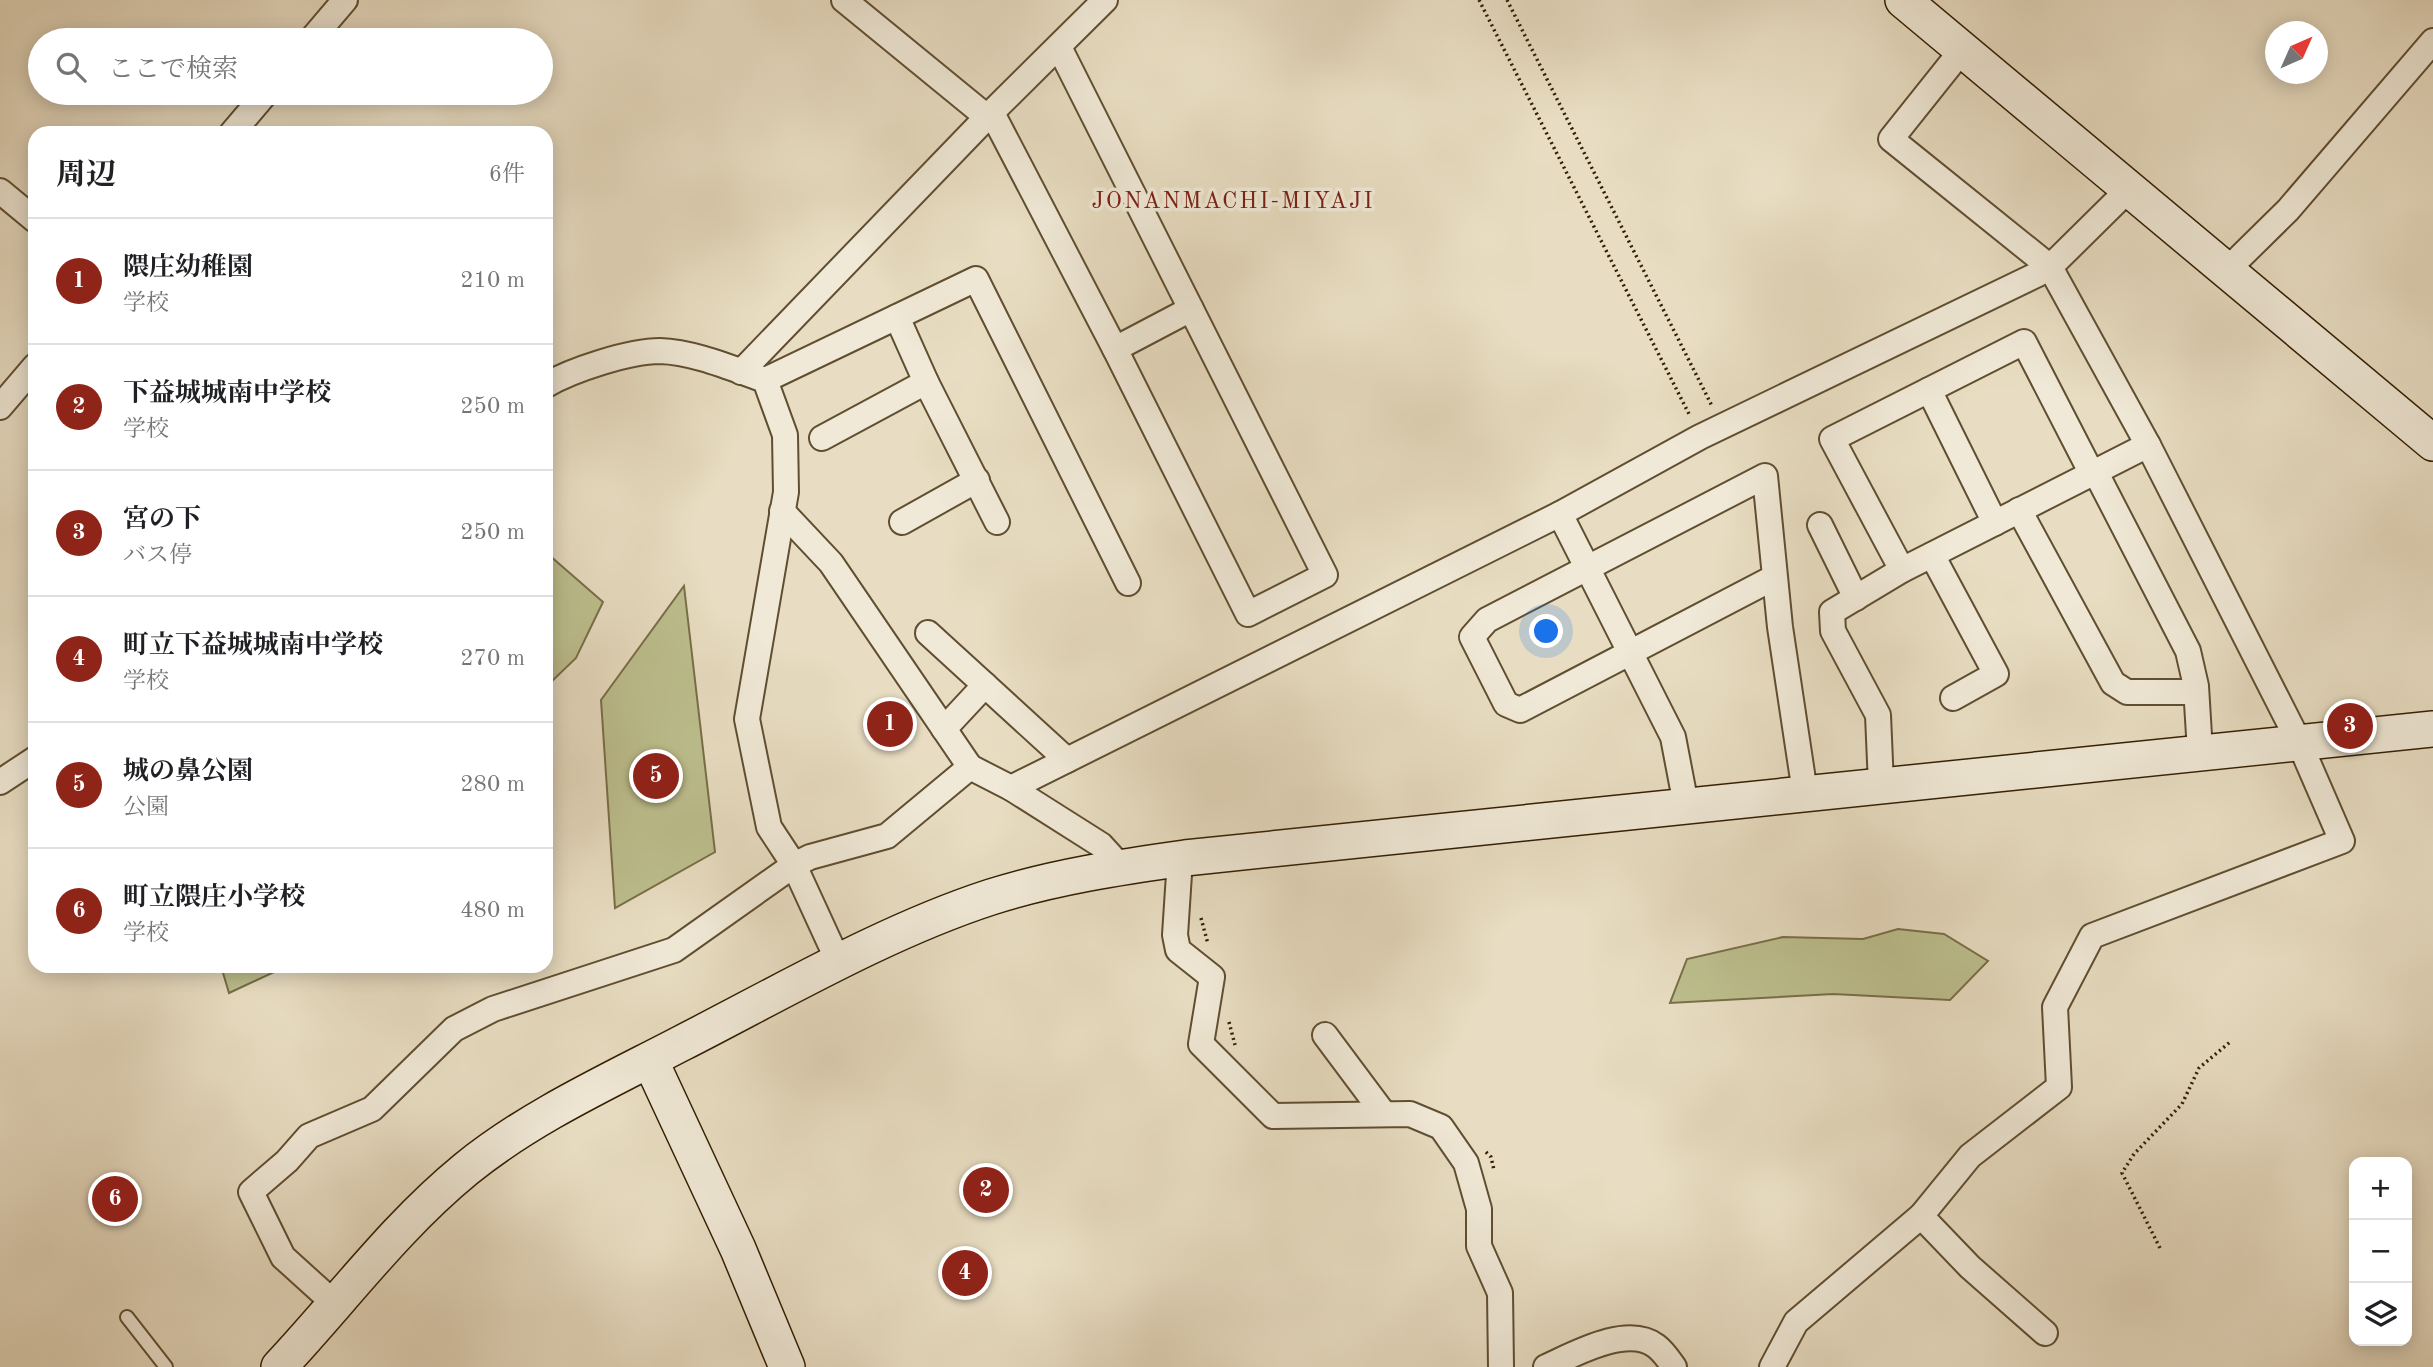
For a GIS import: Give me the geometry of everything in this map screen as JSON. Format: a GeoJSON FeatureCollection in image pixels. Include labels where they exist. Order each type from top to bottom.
{"type":"FeatureCollection","features":[{"type":"Feature","properties":{"kind":"street"},"geometry":{"type":"LineString","coordinates":[[321,28],[345,0]]}},
{"type":"Feature","properties":{"kind":"street"},"geometry":{"type":"LineString","coordinates":[[844,0],[989,115],[1115,349],[1248,614],[1325,575],[1059,47]]}},
{"type":"Feature","properties":{"kind":"street"},"geometry":{"type":"LineString","coordinates":[[741,372],[989,115],[1105,0]]}},
{"type":"Feature","properties":{"kind":"street"},"geometry":{"type":"LineString","coordinates":[[1903,0],[2433,443]]}},
{"type":"Feature","properties":{"kind":"street"},"geometry":{"type":"LineString","coordinates":[[2228,270],[2288,210],[2433,41]]}},
{"type":"Feature","properties":{"kind":"street"},"geometry":{"type":"LineString","coordinates":[[1772,1367],[1796,1322],[1922,1216],[1970,1156],[2059,1087],[2055,1007],[2092,936],[2342,841],[2299,742],[2148,445],[2050,267],[1891,139],[1962,50]]}},
{"type":"Feature","properties":{"kind":"street"},"geometry":{"type":"LineString","coordinates":[[238,126],[256,105]]}},
{"type":"Feature","properties":{"kind":"street"},"geometry":{"type":"LineString","coordinates":[[1011,788],[1560,514],[1700,437],[2050,267],[2129,189]]}},
{"type":"Feature","properties":{"kind":"street"},"geometry":{"type":"LineString","coordinates":[[0,191],[28,214]]}},
{"type":"Feature","properties":{"kind":"street"},"geometry":{"type":"LineString","coordinates":[[553,381],[622,358],[660,351],[765,380],[976,279],[1128,583]]}},
{"type":"Feature","properties":{"kind":"street"},"geometry":{"type":"LineString","coordinates":[[1115,349],[1191,309]]}},
{"type":"Feature","properties":{"kind":"street"},"geometry":{"type":"LineString","coordinates":[[897,317],[926,382],[997,522]]}},
{"type":"Feature","properties":{"kind":"street"},"geometry":{"type":"LineString","coordinates":[[1902,570],[1832,439],[2024,342],[2188,651],[2196,692],[2200,752]]}},
{"type":"Feature","properties":{"kind":"street"},"geometry":{"type":"LineString","coordinates":[[0,407],[28,374]]}},
{"type":"Feature","properties":{"kind":"street"},"geometry":{"type":"LineString","coordinates":[[765,380],[785,435],[786,492],[747,719],[769,827],[794,865],[839,963]]}},
{"type":"Feature","properties":{"kind":"street"},"geometry":{"type":"LineString","coordinates":[[822,438],[926,382]]}},
{"type":"Feature","properties":{"kind":"street"},"geometry":{"type":"LineString","coordinates":[[1929,390],[1995,523]]}},
{"type":"Feature","properties":{"kind":"street"},"geometry":{"type":"LineString","coordinates":[[1881,785],[1878,715],[1833,631],[1832,612],[1902,570],[2148,445]]}},
{"type":"Feature","properties":{"kind":"street"},"geometry":{"type":"LineString","coordinates":[[1775,577],[1520,710],[1506,704],[1472,637],[1487,620],[1765,476],[1775,577],[1805,793]]}},
{"type":"Feature","properties":{"kind":"street"},"geometry":{"type":"LineString","coordinates":[[902,522],[976,480]]}},
{"type":"Feature","properties":{"kind":"street"},"geometry":{"type":"LineString","coordinates":[[2019,510],[2113,683],[2127,691],[2196,692]]}},
{"type":"Feature","properties":{"kind":"street"},"geometry":{"type":"LineString","coordinates":[[782,511],[831,563],[970,766],[1011,788],[1101,845],[1122,868]]}},
{"type":"Feature","properties":{"kind":"street"},"geometry":{"type":"LineString","coordinates":[[1560,514],[1590,567],[1673,737],[1686,805]]}},
{"type":"Feature","properties":{"kind":"street"},"geometry":{"type":"LineString","coordinates":[[1820,525],[1856,597]]}},
{"type":"Feature","properties":{"kind":"street"},"geometry":{"type":"LineString","coordinates":[[1932,555],[1996,674],[1953,698]]}},
{"type":"Feature","properties":{"kind":"street"},"geometry":{"type":"LineString","coordinates":[[928,632],[1067,760]]}},
{"type":"Feature","properties":{"kind":"street"},"geometry":{"type":"LineString","coordinates":[[944,729],[985,685]]}},
{"type":"Feature","properties":{"kind":"street"},"geometry":{"type":"LineString","coordinates":[[280,1366],[420,1209],[468,1167],[582,1094],[839,963],[990,897],[1056,878],[1180,859],[2433,729]]}},
{"type":"Feature","properties":{"kind":"street"},"geometry":{"type":"LineString","coordinates":[[0,782],[28,764]]}},
{"type":"Feature","properties":{"kind":"street"},"geometry":{"type":"LineString","coordinates":[[335,1304],[283,1257],[251,1192],[309,1136],[372,1109],[454,1029],[493,1009],[674,950],[794,865],[887,836],[970,766]]}},
{"type":"Feature","properties":{"kind":"street"},"geometry":{"type":"LineString","coordinates":[[1180,859],[1175,935],[1178,950],[1212,977],[1201,1034],[1205,1049],[1273,1116],[1410,1114],[1441,1127],[1466,1163],[1479,1209],[1479,1246],[1500,1293],[1501,1367]]}},
{"type":"Feature","properties":{"kind":"street"},"geometry":{"type":"LineString","coordinates":[[1325,1035],[1384,1114]]}},
{"type":"Feature","properties":{"kind":"street"},"geometry":{"type":"LineString","coordinates":[[650,1060],[738,1249],[787,1367]]}},
{"type":"Feature","properties":{"kind":"street"},"geometry":{"type":"LineString","coordinates":[[1922,1216],[1970,1267],[2045,1333]]}},
{"type":"Feature","properties":{"kind":"street"},"geometry":{"type":"LineString","coordinates":[[1546,1367],[1604,1340],[1635,1340],[1655,1344],[1674,1367]]}},
{"type":"Feature","properties":{"kind":"lane"},"geometry":{"type":"LineString","coordinates":[[127,1317],[166,1367]]}},
{"type":"Feature","properties":{"kind":"path"},"geometry":{"type":"LineString","coordinates":[[1479,0],[1700,437]]}},
{"type":"Feature","properties":{"kind":"path"},"geometry":{"type":"LineString","coordinates":[[1507,0],[1723,427]]}},
{"type":"Feature","properties":{"kind":"path"},"geometry":{"type":"LineString","coordinates":[[2160,1248],[2122,1174],[2134,1154],[2182,1104],[2199,1068],[2230,1042]]}},
{"type":"Feature","properties":{"kind":"green space"},"geometry":{"type":"Polygon","coordinates":[[[553,558],[603,602],[576,658],[553,680],[553,558]]]}},
{"type":"Feature","properties":{"kind":"green space"},"geometry":{"type":"Polygon","coordinates":[[[684,586],[715,852],[615,908],[601,700],[684,586]]]}},
{"type":"Feature","properties":{"kind":"green space"},"geometry":{"type":"Polygon","coordinates":[[[1898,929],[1944,934],[1988,961],[1950,1000],[1833,994],[1670,1003],[1687,959],[1783,937],[1863,939],[1898,929]]]}},
{"type":"Feature","properties":{"kind":"green space"},"geometry":{"type":"Polygon","coordinates":[[[223,973],[272,973],[229,993],[223,973]]]}},
{"type":"Feature","properties":{"kind":"place","name":"隈庄幼稚園"},"geometry":{"type":"Point","coordinates":[890,724]}},
{"type":"Feature","properties":{"kind":"place","name":"宮の下"},"geometry":{"type":"Point","coordinates":[2350,726]}},
{"type":"Feature","properties":{"kind":"place","name":"城の鼻公園"},"geometry":{"type":"Point","coordinates":[656,776]}},
{"type":"Feature","properties":{"kind":"place","name":"下益城城南中学校"},"geometry":{"type":"Point","coordinates":[986,1190]}},
{"type":"Feature","properties":{"kind":"place","name":"町立隈庄小学校"},"geometry":{"type":"Point","coordinates":[115,1199]}},
{"type":"Feature","properties":{"kind":"place","name":"町立下益城城南中学校"},"geometry":{"type":"Point","coordinates":[965,1273]}},
{"type":"Feature","properties":{"kind":"district","name":"JONANMACHI-MIYAJI"},"geometry":{"type":"Point","coordinates":[1233,200]}}]}
